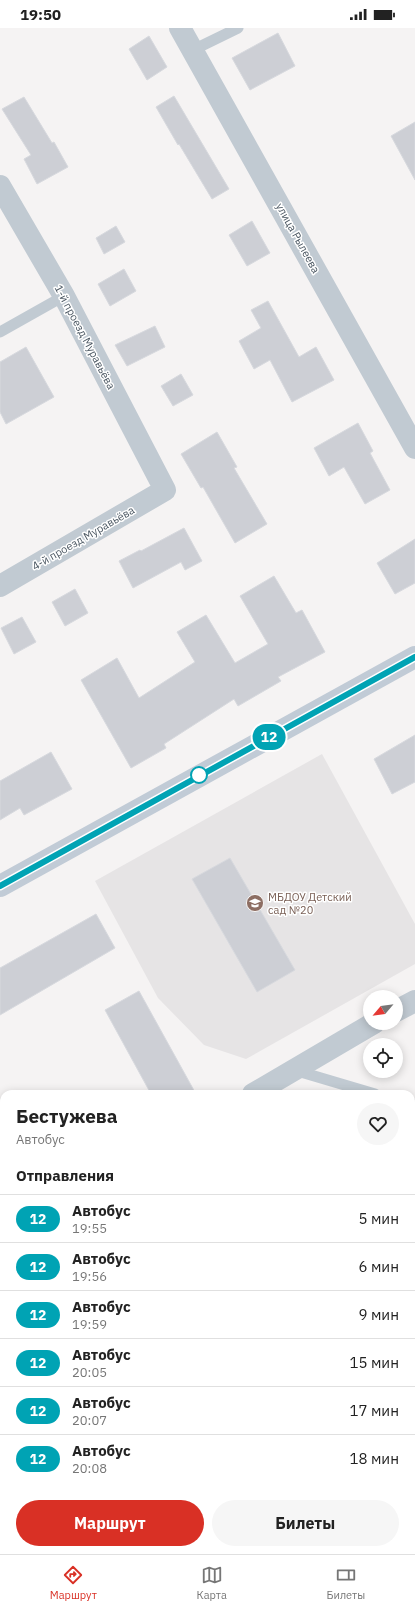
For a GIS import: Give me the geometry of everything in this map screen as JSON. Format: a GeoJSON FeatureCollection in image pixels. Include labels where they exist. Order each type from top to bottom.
{"type":"FeatureCollection","features":[{"type":"Feature","properties":{"kind":"street","name":"улица Рылеева"},"geometry":{"type":"LineString","coordinates":[[180,28],[415,448]]}},
{"type":"Feature","properties":{"kind":"street","name":"1-й проезд Муравьёва"},"geometry":{"type":"LineString","coordinates":[[0,186],[64,296],[165,490]]}},
{"type":"Feature","properties":{"kind":"street","name":"4-й проезд Муравьёва"},"geometry":{"type":"LineString","coordinates":[[0,586],[165,490]]}},
{"type":"Feature","properties":{"kind":"street"},"geometry":{"type":"LineString","coordinates":[[0,886],[415,657]]}},
{"type":"Feature","properties":{"kind":"street"},"geometry":{"type":"LineString","coordinates":[[403,1007],[415,1001]]}},
{"type":"Feature","properties":{"kind":"street"},"geometry":{"type":"LineString","coordinates":[[260,1090],[363,1029]]}},
{"type":"Feature","properties":{"kind":"lane"},"geometry":{"type":"LineString","coordinates":[[193,50],[238,28]]}},
{"type":"Feature","properties":{"kind":"lane"},"geometry":{"type":"LineString","coordinates":[[0,332],[64,296]]}},
{"type":"Feature","properties":{"kind":"lane"},"geometry":{"type":"LineString","coordinates":[[294,1070],[362,1090]]}},
{"type":"Feature","properties":{"kind":"shaded area","name":"МБДОУ Детский сад №20"},"geometry":{"type":"Polygon","coordinates":[[[322,754],[415,924],[415,964],[369,990],[363,990],[363,993],[246,1059],[204,1045],[158,998],[95,881],[322,754]]]}},
{"type":"Feature","properties":{"kind":"building"},"geometry":{"type":"Polygon","coordinates":[[[278,33],[295,66],[250,90],[232,58],[278,33]]]}},
{"type":"Feature","properties":{"kind":"building"},"geometry":{"type":"Polygon","coordinates":[[[149,36],[167,67],[147,80],[129,49],[149,36]]]}},
{"type":"Feature","properties":{"kind":"building"},"geometry":{"type":"Polygon","coordinates":[[[174,96],[229,189],[212,199],[156,107],[174,96]]]}},
{"type":"Feature","properties":{"kind":"building"},"geometry":{"type":"Polygon","coordinates":[[[24,97],[52,143],[54,142],[68,167],[37,184],[24,159],[31,155],[2,109],[24,97]]]}},
{"type":"Feature","properties":{"kind":"building"},"geometry":{"type":"Polygon","coordinates":[[[415,122],[415,180],[391,136],[415,122]]]}},
{"type":"Feature","properties":{"kind":"building"},"geometry":{"type":"Polygon","coordinates":[[[252,221],[270,253],[247,266],[229,235],[252,221]]]}},
{"type":"Feature","properties":{"kind":"building"},"geometry":{"type":"Polygon","coordinates":[[[116,226],[125,242],[104,254],[96,238],[116,226]]]}},
{"type":"Feature","properties":{"kind":"building"},"geometry":{"type":"Polygon","coordinates":[[[124,269],[136,291],[110,306],[98,284],[124,269]]]}},
{"type":"Feature","properties":{"kind":"building"},"geometry":{"type":"Polygon","coordinates":[[[268,301],[299,357],[316,347],[334,380],[292,402],[270,360],[254,369],[239,341],[261,328],[251,310],[268,301]]]}},
{"type":"Feature","properties":{"kind":"building"},"geometry":{"type":"Polygon","coordinates":[[[155,326],[165,347],[127,366],[115,345],[155,326]]]}},
{"type":"Feature","properties":{"kind":"building"},"geometry":{"type":"Polygon","coordinates":[[[26,347],[54,397],[6,424],[0,412],[0,362],[26,347]]]}},
{"type":"Feature","properties":{"kind":"building"},"geometry":{"type":"Polygon","coordinates":[[[181,374],[193,395],[173,406],[161,386],[181,374]]]}},
{"type":"Feature","properties":{"kind":"building"},"geometry":{"type":"Polygon","coordinates":[[[358,423],[373,451],[370,453],[390,490],[365,504],[344,467],[329,476],[314,448],[358,423]]]}},
{"type":"Feature","properties":{"kind":"building"},"geometry":{"type":"Polygon","coordinates":[[[217,432],[237,467],[234,468],[267,524],[235,543],[203,487],[201,488],[181,454],[217,432]]]}},
{"type":"Feature","properties":{"kind":"building"},"geometry":{"type":"Polygon","coordinates":[[[184,528],[202,561],[185,570],[181,562],[133,588],[119,561],[184,528]]]}},
{"type":"Feature","properties":{"kind":"building"},"geometry":{"type":"Polygon","coordinates":[[[415,539],[415,583],[395,594],[377,563],[415,539]]]}},
{"type":"Feature","properties":{"kind":"building"},"geometry":{"type":"Polygon","coordinates":[[[274,576],[296,613],[302,610],[325,652],[278,677],[281,681],[238,706],[234,699],[164,744],[166,748],[131,768],[81,680],[117,658],[139,698],[195,662],[177,632],[206,615],[235,663],[268,644],[240,596],[274,576]]]}},
{"type":"Feature","properties":{"kind":"building"},"geometry":{"type":"Polygon","coordinates":[[[75,589],[88,613],[65,626],[52,602],[75,589]]]}},
{"type":"Feature","properties":{"kind":"building"},"geometry":{"type":"Polygon","coordinates":[[[22,617],[36,642],[14,654],[1,628],[22,617]]]}},
{"type":"Feature","properties":{"kind":"building"},"geometry":{"type":"Polygon","coordinates":[[[415,735],[415,782],[392,794],[374,759],[415,735]]]}},
{"type":"Feature","properties":{"kind":"building"},"geometry":{"type":"Polygon","coordinates":[[[51,752],[72,789],[24,815],[20,808],[0,820],[0,781],[51,752]]]}},
{"type":"Feature","properties":{"kind":"building"},"geometry":{"type":"Polygon","coordinates":[[[230,858],[295,970],[257,992],[192,879],[230,858]]]}},
{"type":"Feature","properties":{"kind":"building"},"geometry":{"type":"Polygon","coordinates":[[[96,914],[115,948],[0,1015],[0,968],[96,914]]]}},
{"type":"Feature","properties":{"kind":"building"},"geometry":{"type":"Polygon","coordinates":[[[139,991],[194,1090],[149,1090],[105,1010],[139,991]]]}},
{"type":"Feature","properties":{"kind":"bus line","name":"12"},"geometry":{"type":"LineString","coordinates":[[0,886],[415,657]]}},
{"type":"Feature","properties":{"kind":"place","name":"МБДОУ Детский сад №20"},"geometry":{"type":"Point","coordinates":[255,903]}}]}
